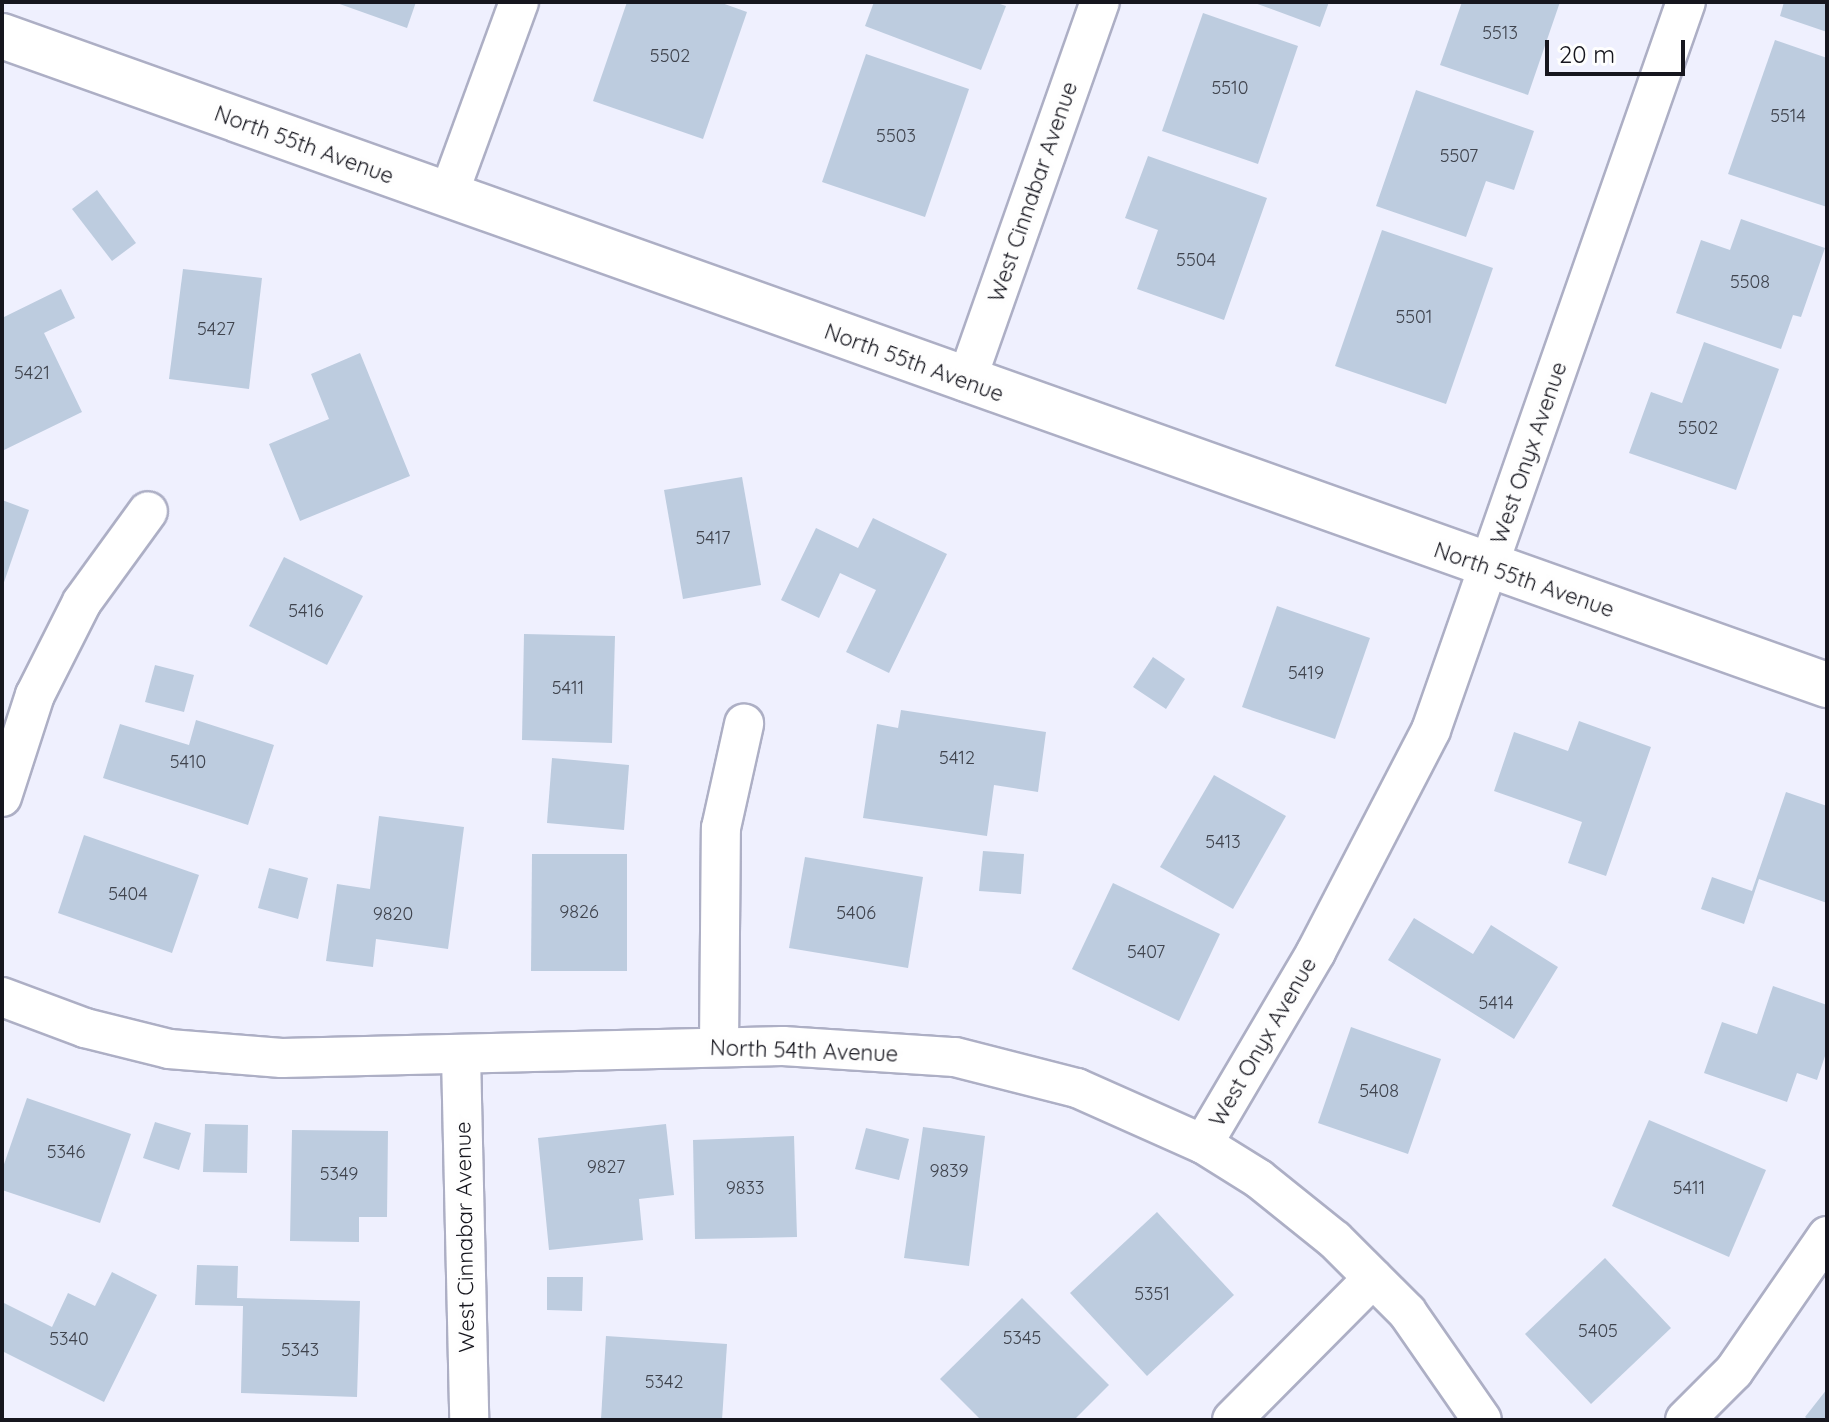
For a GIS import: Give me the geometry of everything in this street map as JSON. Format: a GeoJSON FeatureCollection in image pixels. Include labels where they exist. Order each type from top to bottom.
{"type":"FeatureCollection","features":[{"type":"Feature","properties":{"kind":"street"},"geometry":{"type":"LineString","coordinates":[[448,196],[519,2]]}},
{"type":"Feature","properties":{"kind":"street","name":"West Cinnabar Avenue"},"geometry":{"type":"LineString","coordinates":[[966,382],[1100,2]]}},
{"type":"Feature","properties":{"kind":"street","name":"West Onyx Avenue"},"geometry":{"type":"LineString","coordinates":[[1203,1144],[1382,829],[1431,730],[1686,2]]}},
{"type":"Feature","properties":{"kind":"street","name":"North 55th Avenue"},"geometry":{"type":"LineString","coordinates":[[2,36],[1488,568],[1827,685]]}},
{"type":"Feature","properties":{"kind":"street"},"geometry":{"type":"LineString","coordinates":[[2,797],[35,695],[82,602],[148,511]]}},
{"type":"Feature","properties":{"kind":"street"},"geometry":{"type":"LineString","coordinates":[[719,1047],[721,828],[744,724]]}},
{"type":"Feature","properties":{"kind":"street","name":"North 54th Avenue"},"geometry":{"type":"LineString","coordinates":[[2,997],[85,1028],[169,1049],[282,1058],[719,1047],[955,1057],[1077,1088],[1203,1144],[1259,1179],[1373,1278],[1407,1312],[1482,1420]]}},
{"type":"Feature","properties":{"kind":"street","name":"West Cinnabar Avenue"},"geometry":{"type":"LineString","coordinates":[[461,1055],[469,1420]]}},
{"type":"Feature","properties":{"kind":"street"},"geometry":{"type":"LineString","coordinates":[[1685,1420],[1734,1371],[1806,1273],[1827,1236]]}},
{"type":"Feature","properties":{"kind":"street"},"geometry":{"type":"LineString","coordinates":[[1232,1420],[1373,1278]]}},
{"type":"Feature","properties":{"kind":"building"},"geometry":{"type":"Polygon","coordinates":[[[334,2],[416,2],[407,28],[334,2]]]}},
{"type":"Feature","properties":{"kind":"building"},"geometry":{"type":"Polygon","coordinates":[[[627,2],[719,2],[747,12],[703,139],[593,101],[627,2]]]}},
{"type":"Feature","properties":{"kind":"building"},"geometry":{"type":"Polygon","coordinates":[[[874,2],[994,2],[1006,6],[981,70],[865,26],[874,2]]]}},
{"type":"Feature","properties":{"kind":"building"},"geometry":{"type":"Polygon","coordinates":[[[1252,2],[1329,2],[1320,27],[1252,2]]]}},
{"type":"Feature","properties":{"kind":"building"},"geometry":{"type":"Polygon","coordinates":[[[1462,2],[1560,2],[1528,95],[1440,65],[1462,2]]]}},
{"type":"Feature","properties":{"kind":"building"},"geometry":{"type":"Polygon","coordinates":[[[1784,2],[1827,2],[1827,32],[1780,16],[1784,2]]]}},
{"type":"Feature","properties":{"kind":"building"},"geometry":{"type":"Polygon","coordinates":[[[1203,13],[1298,46],[1258,164],[1162,131],[1203,13]]]}},
{"type":"Feature","properties":{"kind":"building"},"geometry":{"type":"Polygon","coordinates":[[[1775,40],[1827,58],[1827,207],[1728,174],[1775,40]]]}},
{"type":"Feature","properties":{"kind":"building"},"geometry":{"type":"Polygon","coordinates":[[[866,54],[969,89],[925,217],[822,182],[866,54]]]}},
{"type":"Feature","properties":{"kind":"building"},"geometry":{"type":"Polygon","coordinates":[[[1416,90],[1534,131],[1514,190],[1486,181],[1466,237],[1376,206],[1416,90]]]}},
{"type":"Feature","properties":{"kind":"building"},"geometry":{"type":"Polygon","coordinates":[[[1148,156],[1267,198],[1224,320],[1137,289],[1158,230],[1125,218],[1148,156]]]}},
{"type":"Feature","properties":{"kind":"building"},"geometry":{"type":"Polygon","coordinates":[[[97,190],[136,243],[112,261],[72,209],[97,190]]]}},
{"type":"Feature","properties":{"kind":"building"},"geometry":{"type":"Polygon","coordinates":[[[1741,219],[1825,248],[1801,317],[1793,315],[1781,349],[1676,313],[1701,240],[1730,250],[1741,219]]]}},
{"type":"Feature","properties":{"kind":"building"},"geometry":{"type":"Polygon","coordinates":[[[1382,230],[1493,268],[1446,404],[1335,366],[1382,230]]]}},
{"type":"Feature","properties":{"kind":"building"},"geometry":{"type":"Polygon","coordinates":[[[183,269],[262,278],[249,389],[169,379],[183,269]]]}},
{"type":"Feature","properties":{"kind":"building"},"geometry":{"type":"Polygon","coordinates":[[[61,289],[75,318],[44,333],[82,412],[2,451],[2,318],[61,289]]]}},
{"type":"Feature","properties":{"kind":"building"},"geometry":{"type":"Polygon","coordinates":[[[1704,342],[1779,369],[1736,490],[1629,453],[1651,392],[1682,403],[1704,342]]]}},
{"type":"Feature","properties":{"kind":"building"},"geometry":{"type":"Polygon","coordinates":[[[360,353],[410,476],[300,521],[269,444],[329,419],[311,374],[360,353]]]}},
{"type":"Feature","properties":{"kind":"building"},"geometry":{"type":"Polygon","coordinates":[[[742,477],[761,585],[683,599],[664,490],[742,477]]]}},
{"type":"Feature","properties":{"kind":"building"},"geometry":{"type":"Polygon","coordinates":[[[2,500],[29,510],[2,588],[2,500]]]}},
{"type":"Feature","properties":{"kind":"building"},"geometry":{"type":"Polygon","coordinates":[[[873,518],[947,554],[889,673],[846,652],[876,590],[840,573],[819,618],[781,600],[816,528],[858,548],[873,518]]]}},
{"type":"Feature","properties":{"kind":"building"},"geometry":{"type":"Polygon","coordinates":[[[284,557],[363,596],[327,665],[249,626],[284,557]]]}},
{"type":"Feature","properties":{"kind":"building"},"geometry":{"type":"Polygon","coordinates":[[[1277,606],[1370,638],[1335,739],[1242,707],[1277,606]]]}},
{"type":"Feature","properties":{"kind":"building"},"geometry":{"type":"Polygon","coordinates":[[[524,634],[615,636],[612,743],[522,740],[524,634]]]}},
{"type":"Feature","properties":{"kind":"building"},"geometry":{"type":"Polygon","coordinates":[[[1153,657],[1185,679],[1166,709],[1133,687],[1153,657]]]}},
{"type":"Feature","properties":{"kind":"building"},"geometry":{"type":"Polygon","coordinates":[[[155,665],[194,675],[184,712],[145,702],[155,665]]]}},
{"type":"Feature","properties":{"kind":"building"},"geometry":{"type":"Polygon","coordinates":[[[901,710],[1046,732],[1038,792],[994,785],[987,836],[863,818],[877,724],[898,728],[901,710]]]}},
{"type":"Feature","properties":{"kind":"building"},"geometry":{"type":"Polygon","coordinates":[[[196,720],[274,745],[248,825],[103,778],[120,724],[189,745],[196,720]]]}},
{"type":"Feature","properties":{"kind":"building"},"geometry":{"type":"Polygon","coordinates":[[[1579,721],[1651,747],[1606,876],[1568,863],[1582,822],[1494,791],[1514,732],[1568,751],[1579,721]]]}},
{"type":"Feature","properties":{"kind":"building"},"geometry":{"type":"Polygon","coordinates":[[[552,758],[629,765],[624,830],[547,823],[552,758]]]}},
{"type":"Feature","properties":{"kind":"building"},"geometry":{"type":"Polygon","coordinates":[[[1214,775],[1286,816],[1233,909],[1160,867],[1214,775]]]}},
{"type":"Feature","properties":{"kind":"building"},"geometry":{"type":"Polygon","coordinates":[[[1786,792],[1827,806],[1827,903],[1759,879],[1744,924],[1701,909],[1712,877],[1752,891],[1786,792]]]}},
{"type":"Feature","properties":{"kind":"building"},"geometry":{"type":"Polygon","coordinates":[[[379,816],[464,827],[448,949],[376,939],[373,967],[326,961],[337,884],[370,889],[379,816]]]}},
{"type":"Feature","properties":{"kind":"building"},"geometry":{"type":"Polygon","coordinates":[[[84,835],[199,875],[172,953],[58,913],[84,835]]]}},
{"type":"Feature","properties":{"kind":"building"},"geometry":{"type":"Polygon","coordinates":[[[983,851],[1024,854],[1021,894],[979,891],[983,851]]]}},
{"type":"Feature","properties":{"kind":"building"},"geometry":{"type":"Polygon","coordinates":[[[532,854],[627,854],[627,971],[531,971],[532,854]]]}},
{"type":"Feature","properties":{"kind":"building"},"geometry":{"type":"Polygon","coordinates":[[[805,857],[923,877],[908,968],[789,948],[805,857]]]}},
{"type":"Feature","properties":{"kind":"building"},"geometry":{"type":"Polygon","coordinates":[[[269,868],[308,878],[298,919],[258,908],[269,868]]]}},
{"type":"Feature","properties":{"kind":"building"},"geometry":{"type":"Polygon","coordinates":[[[1113,883],[1220,934],[1179,1021],[1072,969],[1113,883]]]}},
{"type":"Feature","properties":{"kind":"building"},"geometry":{"type":"Polygon","coordinates":[[[1414,918],[1473,954],[1491,925],[1558,967],[1514,1039],[1388,960],[1414,918]]]}},
{"type":"Feature","properties":{"kind":"building"},"geometry":{"type":"Polygon","coordinates":[[[1773,986],[1827,1005],[1827,1050],[1817,1080],[1797,1073],[1787,1102],[1704,1073],[1722,1022],[1757,1034],[1773,986]]]}},
{"type":"Feature","properties":{"kind":"building"},"geometry":{"type":"Polygon","coordinates":[[[1351,1027],[1441,1059],[1408,1154],[1318,1123],[1351,1027]]]}},
{"type":"Feature","properties":{"kind":"building"},"geometry":{"type":"Polygon","coordinates":[[[27,1098],[131,1134],[100,1223],[2,1190],[2,1170],[27,1098]]]}},
{"type":"Feature","properties":{"kind":"building"},"geometry":{"type":"Polygon","coordinates":[[[1649,1120],[1766,1170],[1729,1257],[1612,1206],[1649,1120]]]}},
{"type":"Feature","properties":{"kind":"building"},"geometry":{"type":"Polygon","coordinates":[[[155,1122],[191,1133],[179,1170],[143,1158],[155,1122]]]}},
{"type":"Feature","properties":{"kind":"building"},"geometry":{"type":"Polygon","coordinates":[[[205,1124],[248,1125],[247,1173],[203,1172],[205,1124]]]}},
{"type":"Feature","properties":{"kind":"building"},"geometry":{"type":"Polygon","coordinates":[[[666,1124],[674,1195],[639,1199],[643,1240],[549,1250],[538,1138],[666,1124]]]}},
{"type":"Feature","properties":{"kind":"building"},"geometry":{"type":"Polygon","coordinates":[[[923,1127],[985,1136],[969,1266],[904,1258],[923,1127]]]}},
{"type":"Feature","properties":{"kind":"building"},"geometry":{"type":"Polygon","coordinates":[[[866,1128],[909,1139],[899,1180],[855,1169],[866,1128]]]}},
{"type":"Feature","properties":{"kind":"building"},"geometry":{"type":"Polygon","coordinates":[[[292,1130],[388,1131],[387,1217],[359,1217],[359,1242],[290,1241],[292,1130]]]}},
{"type":"Feature","properties":{"kind":"building"},"geometry":{"type":"Polygon","coordinates":[[[794,1136],[797,1237],[695,1239],[693,1140],[794,1136]]]}},
{"type":"Feature","properties":{"kind":"building"},"geometry":{"type":"Polygon","coordinates":[[[1157,1212],[1234,1295],[1147,1376],[1070,1293],[1157,1212]]]}},
{"type":"Feature","properties":{"kind":"building"},"geometry":{"type":"Polygon","coordinates":[[[1605,1258],[1671,1328],[1591,1404],[1525,1334],[1605,1258]]]}},
{"type":"Feature","properties":{"kind":"building"},"geometry":{"type":"Polygon","coordinates":[[[197,1265],[238,1266],[237,1298],[360,1301],[357,1397],[241,1393],[243,1306],[195,1305],[197,1265]]]}},
{"type":"Feature","properties":{"kind":"building"},"geometry":{"type":"Polygon","coordinates":[[[112,1272],[157,1295],[104,1402],[2,1351],[2,1302],[52,1327],[68,1293],[95,1306],[112,1272]]]}},
{"type":"Feature","properties":{"kind":"building"},"geometry":{"type":"Polygon","coordinates":[[[547,1277],[583,1277],[582,1311],[547,1310],[547,1277]]]}},
{"type":"Feature","properties":{"kind":"building"},"geometry":{"type":"Polygon","coordinates":[[[1022,1298],[1109,1385],[1074,1420],[981,1420],[940,1379],[1022,1298]]]}},
{"type":"Feature","properties":{"kind":"building"},"geometry":{"type":"Polygon","coordinates":[[[606,1336],[727,1344],[722,1420],[601,1419],[606,1336]]]}},
{"type":"Feature","properties":{"kind":"building"},"geometry":{"type":"Polygon","coordinates":[[[1827,1389],[1827,1420],[1809,1420],[1805,1417],[1827,1389]]]}}]}
